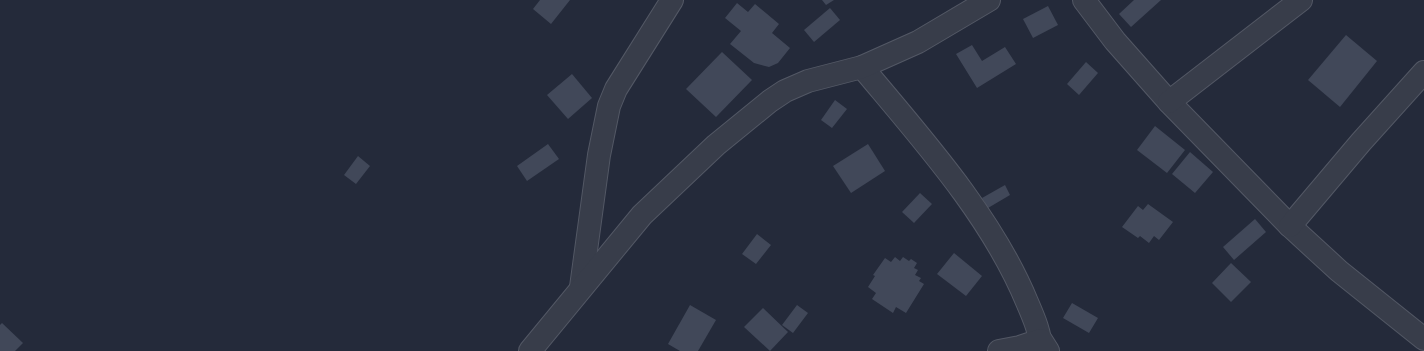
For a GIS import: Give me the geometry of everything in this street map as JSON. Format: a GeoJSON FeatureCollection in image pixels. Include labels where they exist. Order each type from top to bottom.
{"type":"FeatureCollection","features":[{"type":"Feature","properties":{"kind":"street"},"geometry":{"type":"LineString","coordinates":[[581,287],[599,155],[608,106],[616,89],[672,0]]}},
{"type":"Feature","properties":{"kind":"street"},"geometry":{"type":"LineString","coordinates":[[1084,0],[1114,41],[1169,102],[1290,226],[1340,271],[1424,339]]}},
{"type":"Feature","properties":{"kind":"street"},"geometry":{"type":"LineString","coordinates":[[1169,102],[1301,0]]}},
{"type":"Feature","properties":{"kind":"street"},"geometry":{"type":"LineString","coordinates":[[530,351],[581,287],[642,215],[716,145],[770,101],[785,91],[808,81],[862,67],[918,42],[980,2]]}},
{"type":"Feature","properties":{"kind":"street"},"geometry":{"type":"LineString","coordinates":[[862,67],[935,155],[968,199],[997,242],[1020,284],[1043,347],[1020,346],[999,351]]}},
{"type":"Feature","properties":{"kind":"street"},"geometry":{"type":"LineString","coordinates":[[1290,226],[1361,142],[1424,72]]}},
{"type":"Feature","properties":{"kind":"building"},"geometry":{"type":"Polygon","coordinates":[[[540,0],[570,0],[551,24],[533,9],[540,0]]]}},
{"type":"Feature","properties":{"kind":"building"},"geometry":{"type":"Polygon","coordinates":[[[822,0],[834,0],[826,5],[822,0]]]}},
{"type":"Feature","properties":{"kind":"building"},"geometry":{"type":"Polygon","coordinates":[[[1134,0],[1161,0],[1131,27],[1119,14],[1134,0]]]}},
{"type":"Feature","properties":{"kind":"building"},"geometry":{"type":"Polygon","coordinates":[[[737,3],[748,12],[755,4],[779,24],[772,33],[790,48],[778,63],[769,67],[754,63],[730,44],[741,31],[725,18],[737,3]]]}},
{"type":"Feature","properties":{"kind":"building"},"geometry":{"type":"Polygon","coordinates":[[[1048,6],[1058,25],[1033,38],[1023,19],[1048,6]]]}},
{"type":"Feature","properties":{"kind":"building"},"geometry":{"type":"Polygon","coordinates":[[[830,8],[840,20],[814,42],[804,30],[830,8]]]}},
{"type":"Feature","properties":{"kind":"building"},"geometry":{"type":"Polygon","coordinates":[[[1346,35],[1377,61],[1340,107],[1308,80],[1346,35]]]}},
{"type":"Feature","properties":{"kind":"building"},"geometry":{"type":"Polygon","coordinates":[[[972,45],[982,61],[1005,47],[1016,64],[977,88],[956,54],[972,45]]]}},
{"type":"Feature","properties":{"kind":"building"},"geometry":{"type":"Polygon","coordinates":[[[722,52],[752,80],[716,117],[686,89],[722,52]]]}},
{"type":"Feature","properties":{"kind":"building"},"geometry":{"type":"Polygon","coordinates":[[[1086,62],[1098,73],[1079,95],[1067,84],[1086,62]]]}},
{"type":"Feature","properties":{"kind":"building"},"geometry":{"type":"Polygon","coordinates":[[[572,74],[592,98],[568,119],[547,95],[572,74]]]}},
{"type":"Feature","properties":{"kind":"building"},"geometry":{"type":"Polygon","coordinates":[[[835,100],[847,109],[832,128],[821,120],[835,100]]]}},
{"type":"Feature","properties":{"kind":"building"},"geometry":{"type":"Polygon","coordinates":[[[1155,126],[1185,150],[1167,173],[1137,150],[1155,126]]]}},
{"type":"Feature","properties":{"kind":"building"},"geometry":{"type":"Polygon","coordinates":[[[548,144],[559,159],[527,181],[517,166],[548,144]]]}},
{"type":"Feature","properties":{"kind":"building"},"geometry":{"type":"Polygon","coordinates":[[[868,144],[885,171],[851,193],[833,166],[868,144]]]}},
{"type":"Feature","properties":{"kind":"building"},"geometry":{"type":"Polygon","coordinates":[[[1190,152],[1213,172],[1195,193],[1172,174],[1190,152]]]}},
{"type":"Feature","properties":{"kind":"building"},"geometry":{"type":"Polygon","coordinates":[[[358,156],[370,166],[356,184],[344,175],[358,156]]]}},
{"type":"Feature","properties":{"kind":"building"},"geometry":{"type":"Polygon","coordinates":[[[1005,185],[1010,195],[988,208],[982,198],[1005,185]]]}},
{"type":"Feature","properties":{"kind":"building"},"geometry":{"type":"Polygon","coordinates":[[[920,193],[932,204],[914,223],[902,212],[920,193]]]}},
{"type":"Feature","properties":{"kind":"building"},"geometry":{"type":"Polygon","coordinates":[[[1148,204],[1173,222],[1159,240],[1154,236],[1149,243],[1140,236],[1138,238],[1122,227],[1138,206],[1143,210],[1148,204]]]}},
{"type":"Feature","properties":{"kind":"building"},"geometry":{"type":"Polygon","coordinates":[[[1255,219],[1266,232],[1234,260],[1223,247],[1255,219]]]}},
{"type":"Feature","properties":{"kind":"building"},"geometry":{"type":"Polygon","coordinates":[[[757,234],[771,245],[756,264],[742,254],[757,234]]]}},
{"type":"Feature","properties":{"kind":"building"},"geometry":{"type":"Polygon","coordinates":[[[954,253],[982,276],[966,296],[937,274],[954,253]]]}},
{"type":"Feature","properties":{"kind":"building"},"geometry":{"type":"Polygon","coordinates":[[[895,257],[900,261],[903,257],[909,261],[911,259],[917,263],[914,268],[918,270],[915,275],[921,278],[919,281],[924,284],[906,313],[896,307],[893,313],[872,299],[876,293],[868,287],[875,276],[873,275],[885,258],[891,262],[895,257]]]}},
{"type":"Feature","properties":{"kind":"building"},"geometry":{"type":"Polygon","coordinates":[[[1231,263],[1251,282],[1231,302],[1212,283],[1231,263]]]}},
{"type":"Feature","properties":{"kind":"building"},"geometry":{"type":"Polygon","coordinates":[[[1072,303],[1098,318],[1089,333],[1063,318],[1072,303]]]}},
{"type":"Feature","properties":{"kind":"building"},"geometry":{"type":"Polygon","coordinates":[[[690,305],[716,320],[698,351],[680,351],[668,344],[690,305]]]}},
{"type":"Feature","properties":{"kind":"building"},"geometry":{"type":"Polygon","coordinates":[[[797,305],[808,313],[793,333],[782,325],[797,305]]]}},
{"type":"Feature","properties":{"kind":"building"},"geometry":{"type":"Polygon","coordinates":[[[763,308],[788,332],[770,351],[744,327],[763,308]]]}},
{"type":"Feature","properties":{"kind":"building"},"geometry":{"type":"Polygon","coordinates":[[[2,323],[23,343],[15,351],[0,351],[0,325],[2,323]]]}}]}
